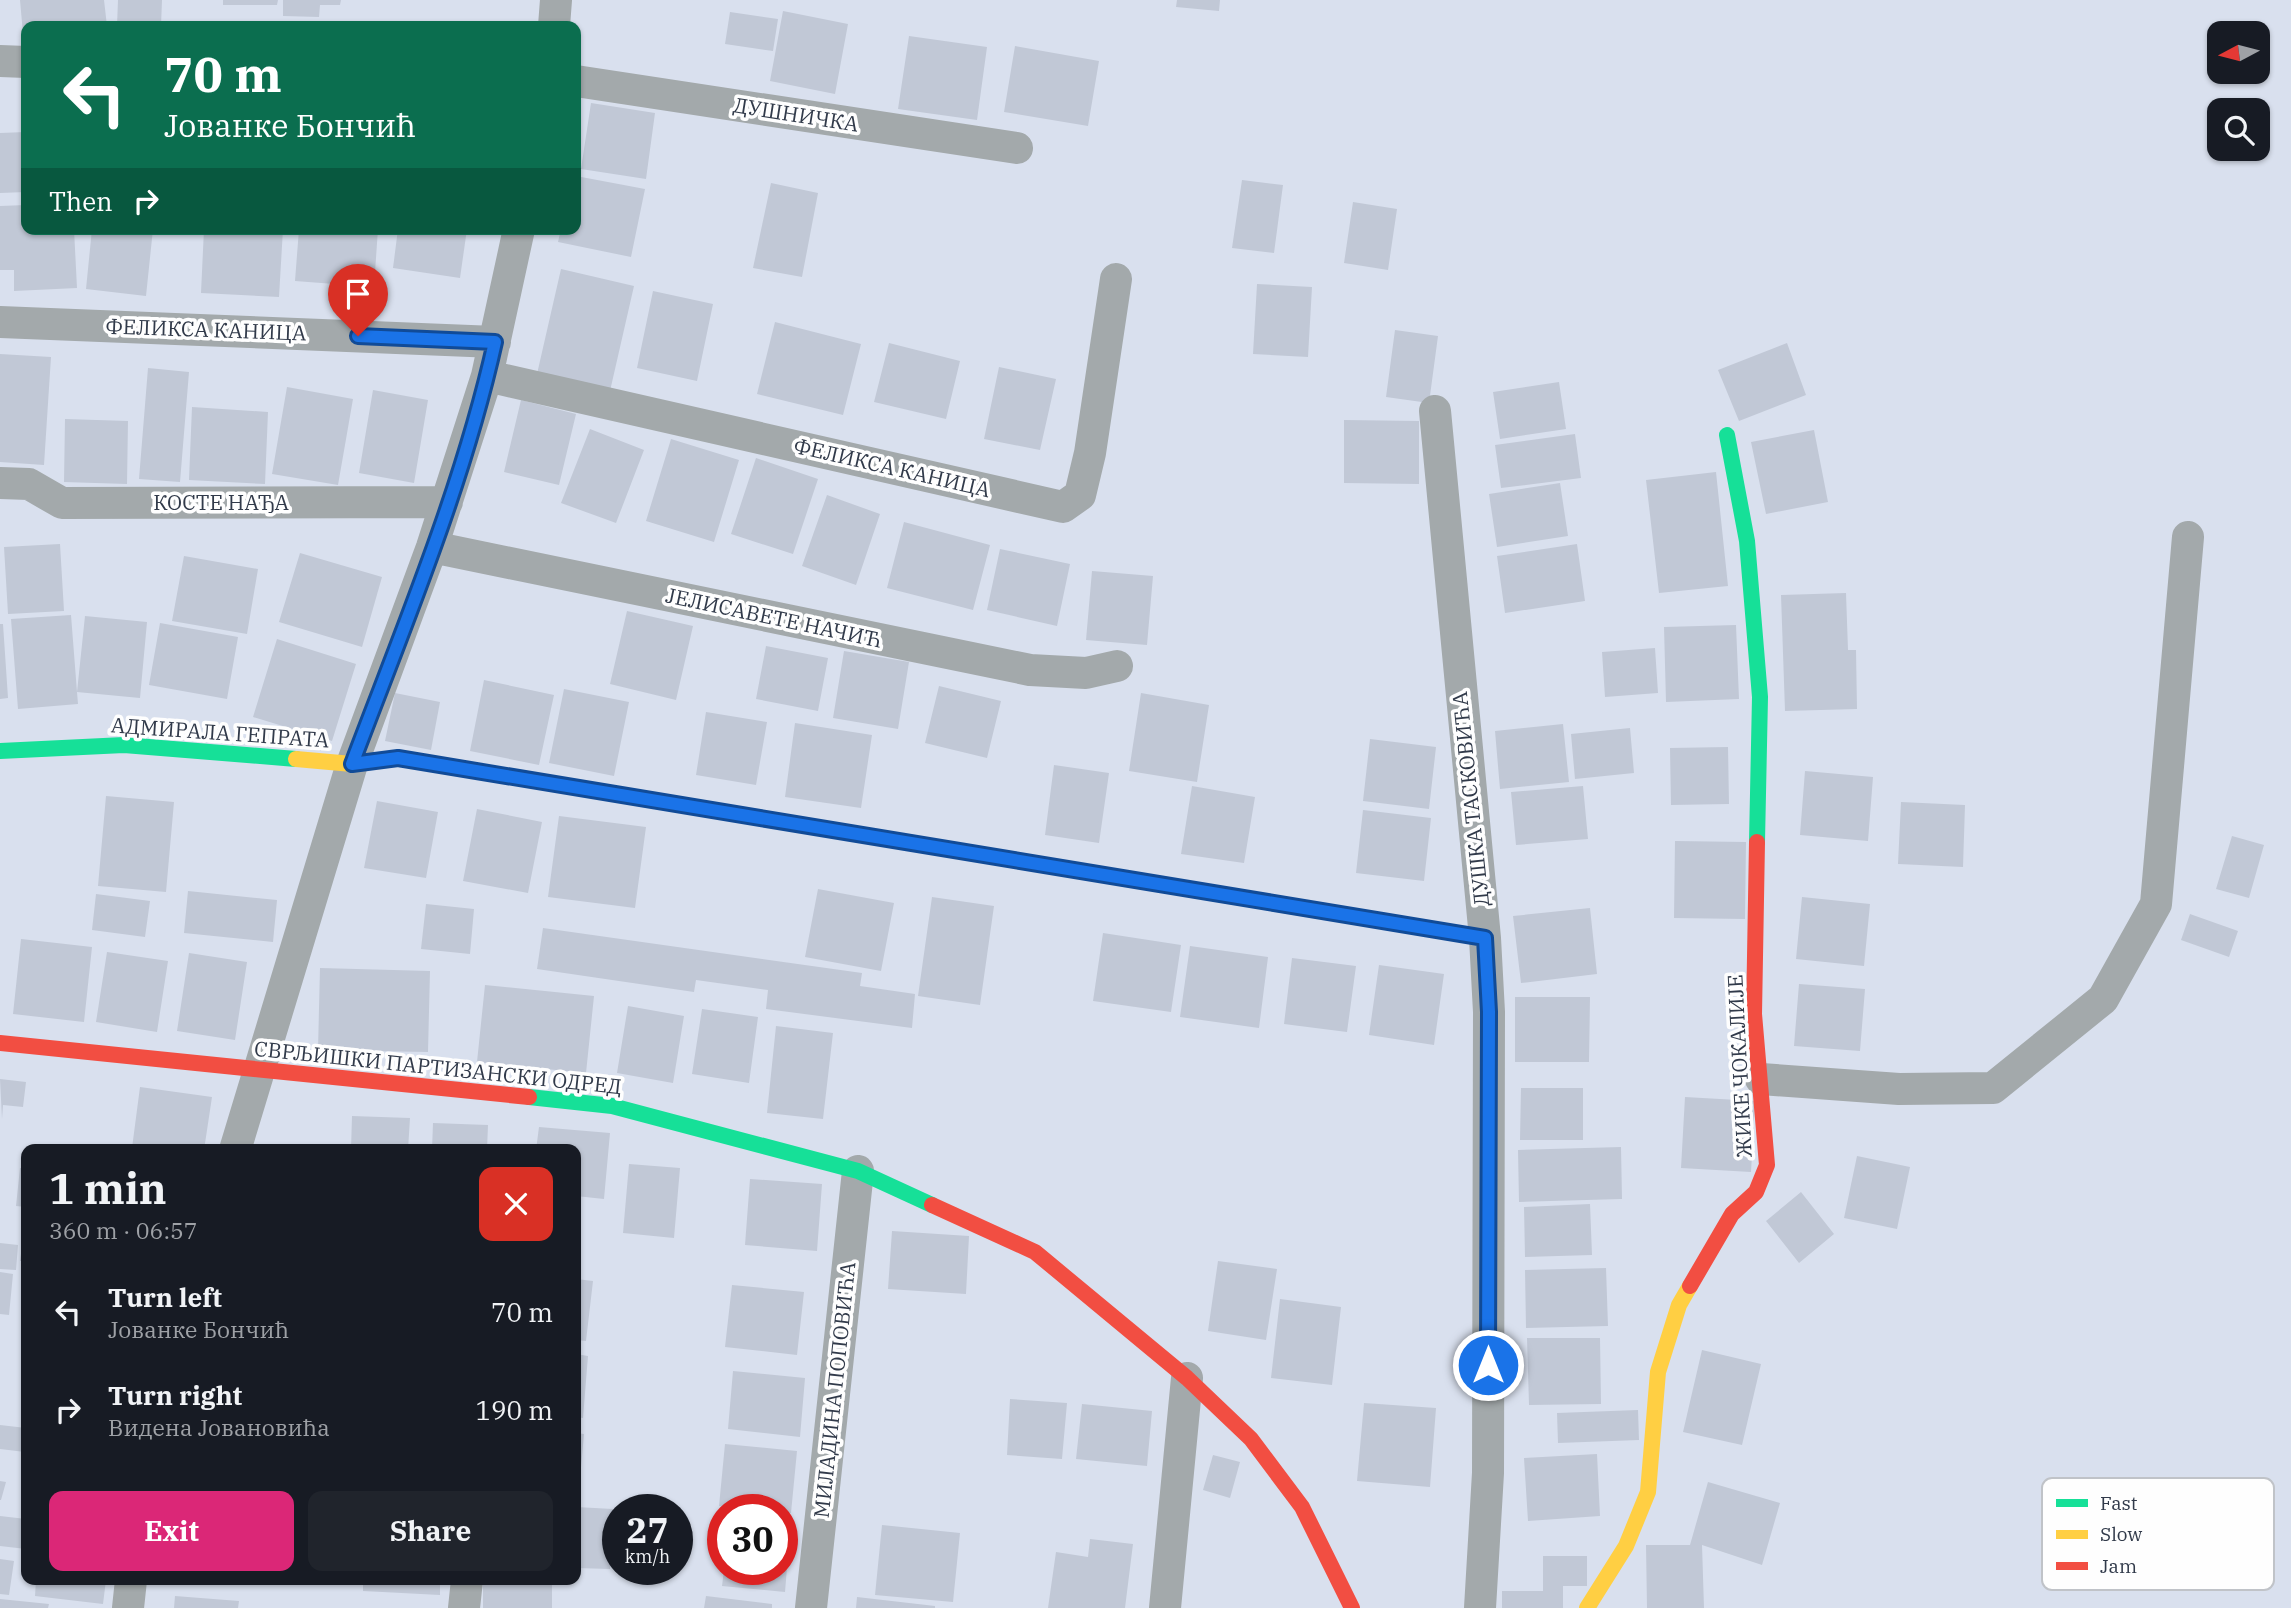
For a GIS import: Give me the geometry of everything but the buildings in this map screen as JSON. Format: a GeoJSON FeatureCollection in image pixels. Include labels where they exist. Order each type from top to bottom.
{"type":"FeatureCollection","features":[{"type":"Feature","properties":{"kind":"street"},"geometry":{"type":"LineString","coordinates":[[554,21],[556,0]]}},
{"type":"Feature","properties":{"kind":"street"},"geometry":{"type":"LineString","coordinates":[[0,61],[21,62]]}},
{"type":"Feature","properties":{"kind":"street","name":"ДУШНИЧКА"},"geometry":{"type":"LineString","coordinates":[[581,82],[1017,148]]}},
{"type":"Feature","properties":{"kind":"street"},"geometry":{"type":"LineString","coordinates":[[236,1144],[352,764],[432,547],[488,376],[518,235]]}},
{"type":"Feature","properties":{"kind":"street","name":"ФЕЛИКСА КАНИЦА"},"geometry":{"type":"LineString","coordinates":[[488,376],[1063,507],[1080,495],[1083,484],[1116,279]]}},
{"type":"Feature","properties":{"kind":"street","name":"ФЕЛИКСА КАНИЦА"},"geometry":{"type":"LineString","coordinates":[[0,322],[495,342]]}},
{"type":"Feature","properties":{"kind":"street","name":"ДУШКА ТАСКОВИЋА"},"geometry":{"type":"LineString","coordinates":[[1435,411],[1485,938],[1489,1012],[1488,1473],[1480,1608]]}},
{"type":"Feature","properties":{"kind":"street","name":"ЖИКЕ ЧОКАЛИЈЕ"},"geometry":{"type":"LineString","coordinates":[[1587,1608],[1626,1546],[1648,1492],[1658,1372],[1679,1305],[1732,1214],[1756,1192],[1767,1165],[1754,1014],[1760,697],[1746,541],[1727,435]]}},
{"type":"Feature","properties":{"kind":"street","name":"КОСТЕ НАЂА"},"geometry":{"type":"LineString","coordinates":[[0,483],[29,484],[62,503],[447,502]]}},
{"type":"Feature","properties":{"kind":"street"},"geometry":{"type":"LineString","coordinates":[[1761,1079],[1899,1089],[1993,1088],[2103,999],[2156,904],[2188,537]]}},
{"type":"Feature","properties":{"kind":"street","name":"ЈЕЛИСАВЕТЕ НАЧИЋ"},"geometry":{"type":"LineString","coordinates":[[432,547],[1030,670],[1086,673],[1117,666]]}},
{"type":"Feature","properties":{"kind":"street","name":"АДМИРАЛА ГЕПРАТА"},"geometry":{"type":"LineString","coordinates":[[0,751],[124,745],[352,764],[398,758],[1485,938]]}},
{"type":"Feature","properties":{"kind":"street","name":"СВРЉИШКИ ПАРТИЗАНСКИ ОДРЕД"},"geometry":{"type":"LineString","coordinates":[[0,1043],[612,1106],[858,1171],[1035,1252],[1187,1378],[1251,1439],[1302,1507],[1352,1608]]}},
{"type":"Feature","properties":{"kind":"street","name":"МИЛАДИНА ПОПОВИЋА"},"geometry":{"type":"LineString","coordinates":[[811,1608],[858,1171]]}},
{"type":"Feature","properties":{"kind":"street"},"geometry":{"type":"LineString","coordinates":[[1165,1608],[1187,1378]]}},
{"type":"Feature","properties":{"kind":"street"},"geometry":{"type":"LineString","coordinates":[[128,1608],[130,1585]]}},
{"type":"Feature","properties":{"kind":"street"},"geometry":{"type":"LineString","coordinates":[[464,1608],[466,1585]]}},
{"type":"Feature","properties":{"kind":"traffic: fast"},"geometry":{"type":"LineString","coordinates":[[1727,435],[1747,541],[1760,697],[1757,842]]}},
{"type":"Feature","properties":{"kind":"traffic: fast"},"geometry":{"type":"LineString","coordinates":[[0,751],[124,745],[296,759]]}},
{"type":"Feature","properties":{"kind":"traffic: fast"},"geometry":{"type":"LineString","coordinates":[[821,828],[1278,904]]}},
{"type":"Feature","properties":{"kind":"traffic: fast"},"geometry":{"type":"LineString","coordinates":[[529,1097],[612,1106],[858,1171],[932,1205]]}},
{"type":"Feature","properties":{"kind":"traffic: slow"},"geometry":{"type":"LineString","coordinates":[[296,759],[352,764],[398,758],[821,828]]}},
{"type":"Feature","properties":{"kind":"traffic: slow"},"geometry":{"type":"LineString","coordinates":[[1278,904],[1485,938]]}},
{"type":"Feature","properties":{"kind":"traffic: slow"},"geometry":{"type":"LineString","coordinates":[[1587,1608],[1626,1546],[1648,1492],[1658,1372],[1679,1305],[1690,1286]]}},
{"type":"Feature","properties":{"kind":"traffic: jam"},"geometry":{"type":"LineString","coordinates":[[1690,1286],[1732,1214],[1756,1192],[1767,1165],[1754,1014],[1757,842]]}},
{"type":"Feature","properties":{"kind":"traffic: jam"},"geometry":{"type":"LineString","coordinates":[[0,1043],[529,1097]]}},
{"type":"Feature","properties":{"kind":"traffic: jam"},"geometry":{"type":"LineString","coordinates":[[932,1205],[1035,1252],[1187,1378],[1251,1439],[1302,1507],[1352,1608]]}},
{"type":"Feature","properties":{"kind":"route"},"geometry":{"type":"LineString","coordinates":[[358,336],[495,342],[488,376],[432,547],[352,764],[398,758],[1485,938],[1489,1012],[1488,1365]]}}]}
